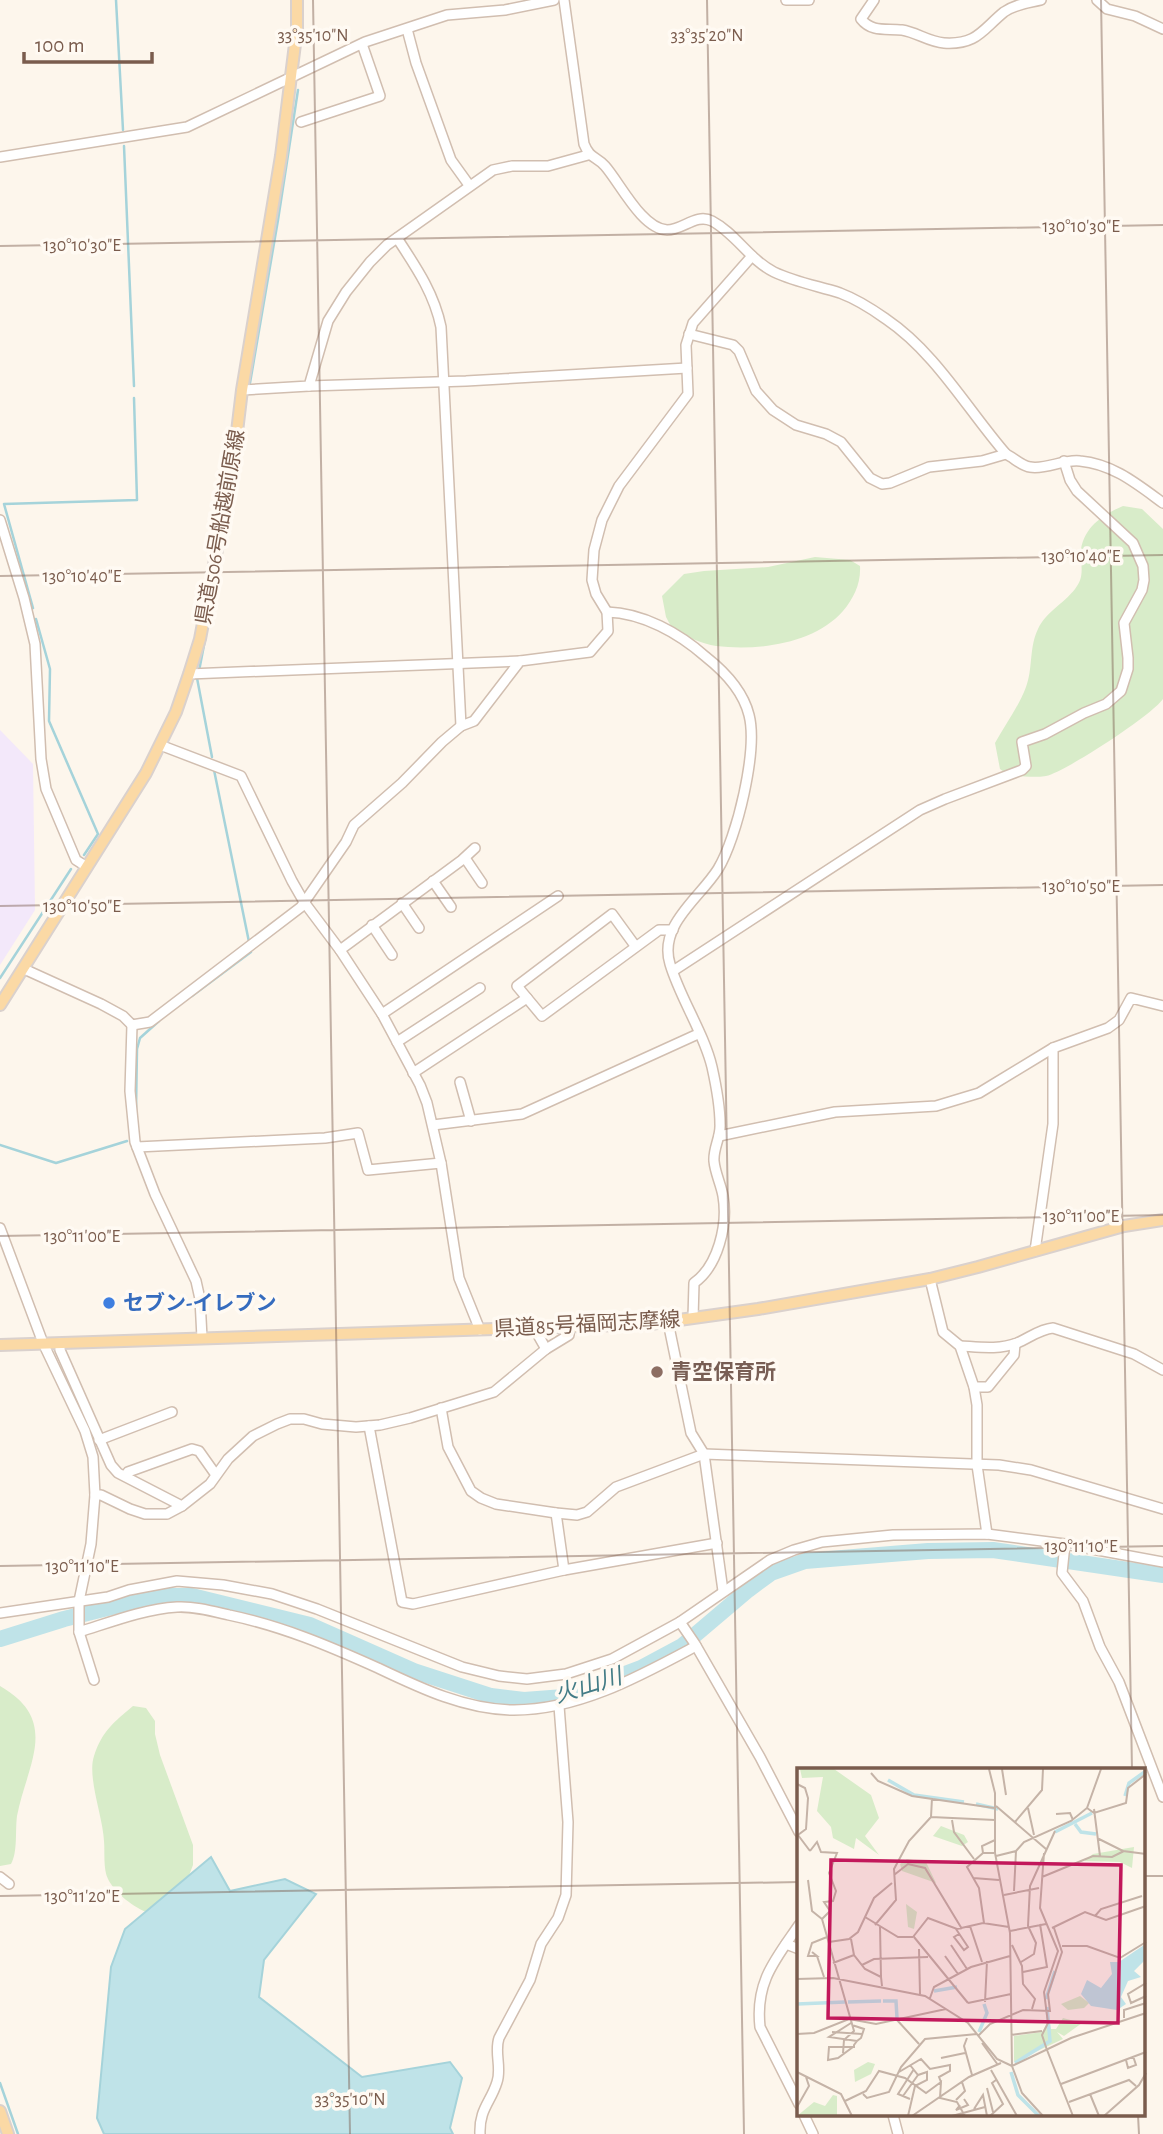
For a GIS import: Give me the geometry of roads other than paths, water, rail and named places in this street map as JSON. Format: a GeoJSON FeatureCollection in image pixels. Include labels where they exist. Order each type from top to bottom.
{"type":"FeatureCollection","features":[{"type":"Feature","properties":{"kind":"main road","name":"県道506号船越前原線"},"geometry":{"type":"LineString","coordinates":[[0,1005],[123,812],[160,745],[190,674],[200,639],[233,465],[242,390],[267,247],[298,28],[297,0]]}},
{"type":"Feature","properties":{"kind":"main road","name":"県道85号福岡志摩線"},"geometry":{"type":"LineString","coordinates":[[0,1345],[668,1322],[930,1279],[1124,1226],[1163,1220]]}},
{"type":"Feature","properties":{"kind":"main road"},"geometry":{"type":"LineString","coordinates":[[0,2111],[8,2134]]}},
{"type":"Feature","properties":{"kind":"street"},"geometry":{"type":"LineString","coordinates":[[0,150],[0,158],[187,127],[362,44],[447,15],[505,10],[554,0]]}},
{"type":"Feature","properties":{"kind":"street"},"geometry":{"type":"LineString","coordinates":[[564,0],[582,130],[588,155],[604,165],[638,211],[657,228],[667,230],[699,218],[715,222],[772,271],[853,299],[887,320],[915,343],[1006,454],[1033,468],[1064,461],[1092,463],[1119,472],[1163,503]]}},
{"type":"Feature","properties":{"kind":"street"},"geometry":{"type":"LineString","coordinates":[[786,0],[809,0]]}},
{"type":"Feature","properties":{"kind":"street"},"geometry":{"type":"LineString","coordinates":[[874,0],[861,19],[872,28],[905,30],[934,41],[955,43],[976,38],[1004,12],[1020,4],[1041,0]]}},
{"type":"Feature","properties":{"kind":"street"},"geometry":{"type":"LineString","coordinates":[[1097,0],[1107,9],[1135,16],[1163,29]]}},
{"type":"Feature","properties":{"kind":"street"},"geometry":{"type":"LineString","coordinates":[[407,29],[416,63],[451,160],[469,185]]}},
{"type":"Feature","properties":{"kind":"street"},"geometry":{"type":"LineString","coordinates":[[301,122],[380,96],[362,44]]}},
{"type":"Feature","properties":{"kind":"street"},"geometry":{"type":"LineString","coordinates":[[309,386],[328,321],[346,292],[370,262],[397,239],[493,170],[512,166],[548,166],[588,155]]}},
{"type":"Feature","properties":{"kind":"street"},"geometry":{"type":"LineString","coordinates":[[397,239],[427,284],[438,311],[441,327],[461,726]]}},
{"type":"Feature","properties":{"kind":"street"},"geometry":{"type":"LineString","coordinates":[[190,674],[520,661],[590,652],[608,631],[607,612],[596,594],[592,580],[596,543],[602,520],[619,486],[688,394],[686,345],[702,310],[752,256]]}},
{"type":"Feature","properties":{"kind":"street"},"geometry":{"type":"LineString","coordinates":[[689,334],[733,345],[739,351],[756,391],[773,410],[796,425],[836,439],[876,482],[890,483],[938,465],[982,461],[1006,454]]}},
{"type":"Feature","properties":{"kind":"street"},"geometry":{"type":"LineString","coordinates":[[242,390],[687,368]]}},
{"type":"Feature","properties":{"kind":"street"},"geometry":{"type":"LineString","coordinates":[[673,971],[920,810],[1022,770],[1026,761],[1022,742],[1045,734],[1106,704],[1121,691],[1128,658],[1124,623],[1142,590],[1143,566],[1133,543],[1077,491],[1064,461]]}},
{"type":"Feature","properties":{"kind":"street"},"geometry":{"type":"LineString","coordinates":[[0,520],[35,644],[41,759],[46,789],[76,860],[87,867]]}},
{"type":"Feature","properties":{"kind":"street"},"geometry":{"type":"LineString","coordinates":[[607,612],[621,612],[681,637],[731,679],[748,712],[750,722],[745,796],[734,831],[719,868],[681,914],[673,930],[669,962],[712,1065],[720,1125],[714,1161],[723,1198],[724,1216],[716,1254],[701,1278],[694,1283],[693,1318]]}},
{"type":"Feature","properties":{"kind":"street"},"geometry":{"type":"LineString","coordinates":[[132,1025],[150,1022],[301,906],[346,842],[354,825],[461,726],[474,721],[520,661]]}},
{"type":"Feature","properties":{"kind":"street"},"geometry":{"type":"LineString","coordinates":[[160,745],[242,776],[304,902],[340,950],[382,1014],[427,1103],[441,1163],[458,1278],[480,1330]]}},
{"type":"Feature","properties":{"kind":"street"},"geometry":{"type":"LineString","coordinates":[[340,950],[475,848]]}},
{"type":"Feature","properties":{"kind":"street"},"geometry":{"type":"LineString","coordinates":[[464,858],[482,883]]}},
{"type":"Feature","properties":{"kind":"street"},"geometry":{"type":"LineString","coordinates":[[433,881],[451,907]]}},
{"type":"Feature","properties":{"kind":"street"},"geometry":{"type":"LineString","coordinates":[[382,1014],[558,895]]}},
{"type":"Feature","properties":{"kind":"street"},"geometry":{"type":"LineString","coordinates":[[402,903],[419,928]]}},
{"type":"Feature","properties":{"kind":"street"},"geometry":{"type":"LineString","coordinates":[[636,947],[612,914],[517,986],[542,1016],[636,947],[659,930],[673,930]]}},
{"type":"Feature","properties":{"kind":"street"},"geometry":{"type":"LineString","coordinates":[[372,925],[392,955]]}},
{"type":"Feature","properties":{"kind":"street"},"geometry":{"type":"LineString","coordinates":[[24,969],[101,1004],[123,1016],[132,1025],[132,1130],[155,1194],[196,1281],[201,1307],[202,1338]]}},
{"type":"Feature","properties":{"kind":"street"},"geometry":{"type":"LineString","coordinates":[[397,1042],[480,988]]}},
{"type":"Feature","properties":{"kind":"street"},"geometry":{"type":"LineString","coordinates":[[414,1073],[527,998]]}},
{"type":"Feature","properties":{"kind":"street"},"geometry":{"type":"LineString","coordinates":[[719,1136],[835,1112],[936,1105],[954,1101],[979,1093],[1053,1048],[1108,1028],[1119,1020],[1131,998],[1163,1006]]}},
{"type":"Feature","properties":{"kind":"street"},"geometry":{"type":"LineString","coordinates":[[433,1125],[522,1114],[698,1034]]}},
{"type":"Feature","properties":{"kind":"street"},"geometry":{"type":"LineString","coordinates":[[1035,1251],[1053,1124],[1053,1048]]}},
{"type":"Feature","properties":{"kind":"street"},"geometry":{"type":"LineString","coordinates":[[460,1082],[471,1121]]}},
{"type":"Feature","properties":{"kind":"street"},"geometry":{"type":"LineString","coordinates":[[137,1147],[325,1138],[358,1133],[368,1170],[441,1163]]}},
{"type":"Feature","properties":{"kind":"street"},"geometry":{"type":"LineString","coordinates":[[0,1228],[43,1343],[85,1431],[93,1457],[95,1495],[91,1544],[79,1603],[79,1630],[94,1680]]}},
{"type":"Feature","properties":{"kind":"street"},"geometry":{"type":"LineString","coordinates":[[930,1279],[943,1332],[960,1346],[974,1387],[977,1405],[977,1465],[986,1534]]}},
{"type":"Feature","properties":{"kind":"street"},"geometry":{"type":"LineString","coordinates":[[668,1322],[691,1433],[704,1454],[723,1591]]}},
{"type":"Feature","properties":{"kind":"street"},"geometry":{"type":"LineString","coordinates":[[95,1495],[145,1514],[167,1514],[182,1506],[209,1484],[228,1459],[253,1436],[290,1419],[342,1426],[369,1426],[410,1418],[494,1392],[546,1349],[569,1335],[569,1327]]}},
{"type":"Feature","properties":{"kind":"street"},"geometry":{"type":"LineString","coordinates":[[534,1328],[546,1349]]}},
{"type":"Feature","properties":{"kind":"street"},"geometry":{"type":"LineString","coordinates":[[960,1346],[999,1348],[1015,1344],[1046,1328],[1053,1328],[1134,1354],[1163,1370]]}},
{"type":"Feature","properties":{"kind":"street"},"geometry":{"type":"LineString","coordinates":[[60,1343],[60,1350],[111,1465],[125,1476],[182,1506]]}},
{"type":"Feature","properties":{"kind":"street"},"geometry":{"type":"LineString","coordinates":[[974,1387],[988,1387],[1014,1355],[1015,1344]]}},
{"type":"Feature","properties":{"kind":"street"},"geometry":{"type":"LineString","coordinates":[[442,1408],[448,1447],[471,1490],[496,1504],[556,1513],[577,1515],[587,1512],[616,1487],[704,1454],[999,1465],[1031,1471],[1163,1509]]}},
{"type":"Feature","properties":{"kind":"street"},"geometry":{"type":"LineString","coordinates":[[99,1440],[172,1412]]}},
{"type":"Feature","properties":{"kind":"street"},"geometry":{"type":"LineString","coordinates":[[369,1426],[402,1602],[413,1604],[564,1570],[717,1543]]}},
{"type":"Feature","properties":{"kind":"street"},"geometry":{"type":"LineString","coordinates":[[125,1476],[128,1472],[192,1449],[199,1451],[216,1475]]}},
{"type":"Feature","properties":{"kind":"street"},"geometry":{"type":"LineString","coordinates":[[556,1513],[564,1570]]}},
{"type":"Feature","properties":{"kind":"street"},"geometry":{"type":"LineString","coordinates":[[0,1613],[79,1603],[177,1581],[247,1589],[317,1609],[462,1667],[499,1676],[527,1679],[565,1674],[612,1659],[680,1622],[770,1560],[822,1542],[893,1535],[986,1534],[1163,1562]]}},
{"type":"Feature","properties":{"kind":"street"},"geometry":{"type":"LineString","coordinates":[[1065,1547],[1062,1573],[1083,1601],[1100,1647],[1119,1682],[1163,1797]]}},
{"type":"Feature","properties":{"kind":"street"},"geometry":{"type":"LineString","coordinates":[[79,1630],[152,1610],[178,1607],[206,1610],[257,1621],[305,1636],[413,1684],[470,1705],[514,1710],[559,1706],[640,1676],[696,1645]]}},
{"type":"Feature","properties":{"kind":"street"},"geometry":{"type":"LineString","coordinates":[[680,1622],[696,1645],[797,1828]]}},
{"type":"Feature","properties":{"kind":"street"},"geometry":{"type":"LineString","coordinates":[[480,2134],[482,2115],[497,2082],[496,2046],[530,1980],[541,1944],[558,1918],[566,1895],[568,1822],[559,1706]]}},
{"type":"Feature","properties":{"kind":"street"},"geometry":{"type":"LineString","coordinates":[[0,1877],[9,1884]]}},
{"type":"Feature","properties":{"kind":"street"},"geometry":{"type":"LineString","coordinates":[[797,1928],[761,1986],[759,2015],[760,2027],[797,2100]]}},
{"type":"Feature","properties":{"kind":"street"},"geometry":{"type":"LineString","coordinates":[[786,1944],[797,1949]]}},
{"type":"Feature","properties":{"kind":"street"},"geometry":{"type":"LineString","coordinates":[[804,2116],[813,2134]]}},
{"type":"Feature","properties":{"kind":"street"},"geometry":{"type":"LineString","coordinates":[[892,2116],[898,2134]]}},
{"type":"Feature","properties":{"kind":"water"},"geometry":{"type":"Polygon","coordinates":[[[211,1857],[230,1891],[285,1879],[316,1894],[264,1960],[259,1997],[362,2077],[450,2062],[462,2078],[450,2128],[453,2134],[104,2134],[97,2118],[111,1967],[125,1929],[211,1857]]]}},
{"type":"Feature","properties":{"kind":"waterway"},"geometry":{"type":"LineString","coordinates":[[116,0],[123,130]]}},
{"type":"Feature","properties":{"kind":"waterway"},"geometry":{"type":"LineString","coordinates":[[250,383],[298,90]]}},
{"type":"Feature","properties":{"kind":"waterway"},"geometry":{"type":"LineString","coordinates":[[124,146],[134,386]]}},
{"type":"Feature","properties":{"kind":"waterway"},"geometry":{"type":"LineString","coordinates":[[33,608],[4,504],[137,500],[134,398]]}},
{"type":"Feature","properties":{"kind":"waterway"},"geometry":{"type":"LineString","coordinates":[[36,619],[50,669],[49,721],[98,834],[84,855]]}},
{"type":"Feature","properties":{"kind":"waterway"},"geometry":{"type":"LineString","coordinates":[[199,671],[205,640]]}},
{"type":"Feature","properties":{"kind":"waterway"},"geometry":{"type":"LineString","coordinates":[[197,678],[212,757]]}},
{"type":"Feature","properties":{"kind":"waterway"},"geometry":{"type":"LineString","coordinates":[[214,770],[249,942]]}},
{"type":"Feature","properties":{"kind":"waterway"},"geometry":{"type":"LineString","coordinates":[[0,978],[71,869]]}},
{"type":"Feature","properties":{"kind":"waterway"},"geometry":{"type":"LineString","coordinates":[[192,996],[251,952]]}},
{"type":"Feature","properties":{"kind":"waterway"},"geometry":{"type":"LineString","coordinates":[[136,1111],[137,1049],[140,1038],[159,1021]]}},
{"type":"Feature","properties":{"kind":"waterway"},"geometry":{"type":"LineString","coordinates":[[0,1145],[56,1163],[127,1141]]}},
{"type":"Feature","properties":{"kind":"waterway","name":"火山川"},"geometry":{"type":"LineString","coordinates":[[0,1639],[64,1619],[155,1596],[192,1596],[310,1625],[414,1671],[491,1696],[524,1700],[564,1697],[641,1668],[682,1646],[771,1573],[805,1561],[928,1551],[993,1550],[1163,1575]]}},
{"type":"Feature","properties":{"kind":"waterway"},"geometry":{"type":"LineString","coordinates":[[0,2083],[18,2134]]}},
{"type":"Feature","properties":{"kind":"place","name":"セブン-イレブン"},"geometry":{"type":"Point","coordinates":[109,1303]}},
{"type":"Feature","properties":{"kind":"place","name":"青空保育所"},"geometry":{"type":"Point","coordinates":[657,1372]}}]}
